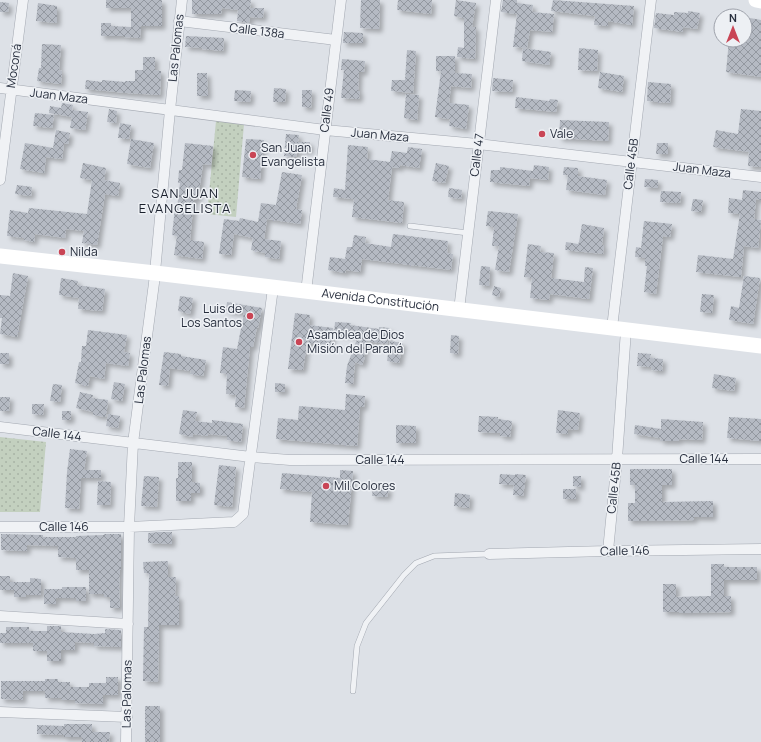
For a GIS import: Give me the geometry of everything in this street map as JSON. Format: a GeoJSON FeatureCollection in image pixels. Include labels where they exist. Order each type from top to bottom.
{"type":"FeatureCollection","features":[{"type":"Feature","properties":{"kind":"main road"},"geometry":{"type":"LineString","coordinates":[[756,0],[761,1]]}},
{"type":"Feature","properties":{"kind":"main road","name":"Avenida Constitución"},"geometry":{"type":"LineString","coordinates":[[0,256],[155,273],[761,346]]}},
{"type":"Feature","properties":{"kind":"street","name":"Moconá"},"geometry":{"type":"LineString","coordinates":[[0,180],[23,0]]}},
{"type":"Feature","properties":{"kind":"street","name":"Las Palomas"},"geometry":{"type":"LineString","coordinates":[[126,742],[129,527],[133,443],[155,273],[182,0]]}},
{"type":"Feature","properties":{"kind":"street","name":"Calle 49"},"geometry":{"type":"LineString","coordinates":[[306,292],[341,0]]}},
{"type":"Feature","properties":{"kind":"street","name":"Calle 47"},"geometry":{"type":"LineString","coordinates":[[459,310],[496,0]]}},
{"type":"Feature","properties":{"kind":"street","name":"Calle 45B"},"geometry":{"type":"LineString","coordinates":[[608,551],[617,459],[619,329],[631,162],[651,0]]}},
{"type":"Feature","properties":{"kind":"street","name":"Calle 138a"},"geometry":{"type":"LineString","coordinates":[[179,22],[336,40]]}},
{"type":"Feature","properties":{"kind":"street","name":"Juan Maza"},"geometry":{"type":"LineString","coordinates":[[0,88],[325,130],[478,144],[761,177]]}},
{"type":"Feature","properties":{"kind":"street","name":"Calle 146"},"geometry":{"type":"LineString","coordinates":[[0,527],[129,527],[234,522],[243,514],[273,288]]}},
{"type":"Feature","properties":{"kind":"street","name":"Calle 144"},"geometry":{"type":"LineString","coordinates":[[0,427],[251,457],[290,460],[761,459]]}},
{"type":"Feature","properties":{"kind":"street","name":"Calle 146"},"geometry":{"type":"LineString","coordinates":[[489,554],[761,549]]}},
{"type":"Feature","properties":{"kind":"street"},"geometry":{"type":"LineString","coordinates":[[0,616],[128,624]]}},
{"type":"Feature","properties":{"kind":"street"},"geometry":{"type":"LineString","coordinates":[[0,712],[127,717]]}},
{"type":"Feature","properties":{"kind":"lane"},"geometry":{"type":"LineString","coordinates":[[410,226],[468,233]]}},
{"type":"Feature","properties":{"kind":"lane"},"geometry":{"type":"LineString","coordinates":[[353,691],[357,646],[366,623],[404,575],[416,563],[434,556],[489,554]]}},
{"type":"Feature","properties":{"kind":"green space"},"geometry":{"type":"Polygon","coordinates":[[[216,121],[244,124],[236,217],[207,214],[216,121]]]}},
{"type":"Feature","properties":{"kind":"green space"},"geometry":{"type":"Polygon","coordinates":[[[0,437],[46,442],[40,512],[0,512],[0,437]]]}},
{"type":"Feature","properties":{"kind":"building"},"geometry":{"type":"Polygon","coordinates":[[[106,0],[162,0],[162,26],[141,26],[140,38],[101,36],[101,23],[111,23],[111,26],[131,27],[131,8],[106,8],[106,0]]]}},
{"type":"Feature","properties":{"kind":"building"},"geometry":{"type":"Polygon","coordinates":[[[192,0],[251,0],[250,8],[264,8],[263,18],[250,17],[249,23],[237,21],[238,10],[222,8],[221,14],[192,14],[192,0]]]}},
{"type":"Feature","properties":{"kind":"building"},"geometry":{"type":"Polygon","coordinates":[[[361,0],[380,0],[379,29],[360,28],[361,0]]]}},
{"type":"Feature","properties":{"kind":"building"},"geometry":{"type":"Polygon","coordinates":[[[398,0],[432,0],[431,14],[397,10],[398,0]]]}},
{"type":"Feature","properties":{"kind":"building"},"geometry":{"type":"Polygon","coordinates":[[[456,0],[476,3],[472,27],[476,27],[475,59],[457,57],[458,47],[464,48],[464,18],[454,16],[456,0]]]}},
{"type":"Feature","properties":{"kind":"building"},"geometry":{"type":"Polygon","coordinates":[[[503,0],[517,0],[517,3],[533,5],[532,12],[554,14],[552,32],[530,30],[527,48],[513,47],[517,14],[501,12],[503,0]]]}},
{"type":"Feature","properties":{"kind":"building"},"geometry":{"type":"Polygon","coordinates":[[[553,0],[634,6],[632,25],[608,21],[608,26],[594,25],[595,16],[551,11],[553,0]]]}},
{"type":"Feature","properties":{"kind":"building"},"geometry":{"type":"Polygon","coordinates":[[[0,2],[9,3],[8,12],[0,12],[0,2]]]}},
{"type":"Feature","properties":{"kind":"building"},"geometry":{"type":"Polygon","coordinates":[[[38,3],[57,6],[57,23],[36,21],[38,3]]]}},
{"type":"Feature","properties":{"kind":"building"},"geometry":{"type":"Polygon","coordinates":[[[688,11],[700,13],[697,29],[683,27],[683,32],[654,28],[656,13],[674,15],[674,12],[688,13],[688,11]]]}},
{"type":"Feature","properties":{"kind":"building"},"geometry":{"type":"Polygon","coordinates":[[[753,19],[761,20],[761,77],[726,72],[728,48],[753,48],[753,19]]]}},
{"type":"Feature","properties":{"kind":"building"},"geometry":{"type":"Polygon","coordinates":[[[344,32],[363,33],[363,43],[343,43],[344,32]]]}},
{"type":"Feature","properties":{"kind":"building"},"geometry":{"type":"Polygon","coordinates":[[[186,36],[224,38],[223,51],[185,47],[186,36]]]}},
{"type":"Feature","properties":{"kind":"building"},"geometry":{"type":"Polygon","coordinates":[[[42,44],[61,45],[59,70],[62,71],[61,84],[37,81],[39,68],[41,68],[42,44]]]}},
{"type":"Feature","properties":{"kind":"building"},"geometry":{"type":"Polygon","coordinates":[[[523,48],[551,52],[549,65],[522,61],[523,48]]]}},
{"type":"Feature","properties":{"kind":"building"},"geometry":{"type":"Polygon","coordinates":[[[579,48],[598,50],[597,71],[578,70],[579,48]]]}},
{"type":"Feature","properties":{"kind":"building"},"geometry":{"type":"Polygon","coordinates":[[[407,50],[416,51],[413,93],[391,91],[392,80],[405,80],[407,50]]]}},
{"type":"Feature","properties":{"kind":"building"},"geometry":{"type":"Polygon","coordinates":[[[436,56],[455,56],[455,73],[472,74],[471,88],[451,86],[449,103],[469,105],[466,129],[449,126],[450,119],[435,117],[441,71],[436,71],[436,56]]]}},
{"type":"Feature","properties":{"kind":"building"},"geometry":{"type":"Polygon","coordinates":[[[143,57],[155,57],[155,70],[161,71],[160,95],[85,89],[86,80],[102,82],[102,80],[125,82],[135,81],[135,70],[143,70],[143,57]]]}},
{"type":"Feature","properties":{"kind":"building"},"geometry":{"type":"Polygon","coordinates":[[[342,59],[365,61],[364,72],[359,72],[359,99],[341,98],[344,70],[341,70],[342,59]]]}},
{"type":"Feature","properties":{"kind":"building"},"geometry":{"type":"Polygon","coordinates":[[[600,72],[624,76],[622,92],[598,88],[600,72]]]}},
{"type":"Feature","properties":{"kind":"building"},"geometry":{"type":"Polygon","coordinates":[[[197,73],[207,73],[208,96],[197,96],[197,73]]]}},
{"type":"Feature","properties":{"kind":"building"},"geometry":{"type":"Polygon","coordinates":[[[493,78],[513,80],[512,92],[492,91],[493,78]]]}},
{"type":"Feature","properties":{"kind":"building"},"geometry":{"type":"Polygon","coordinates":[[[648,82],[671,84],[670,103],[647,101],[648,82]]]}},
{"type":"Feature","properties":{"kind":"building"},"geometry":{"type":"Polygon","coordinates":[[[274,88],[286,89],[285,102],[273,102],[274,88]]]}},
{"type":"Feature","properties":{"kind":"building"},"geometry":{"type":"Polygon","coordinates":[[[235,90],[251,91],[250,102],[234,101],[235,90]]]}},
{"type":"Feature","properties":{"kind":"building"},"geometry":{"type":"Polygon","coordinates":[[[302,90],[312,90],[311,108],[302,107],[302,90]]]}},
{"type":"Feature","properties":{"kind":"building"},"geometry":{"type":"Polygon","coordinates":[[[406,94],[419,95],[417,120],[404,118],[406,94]]]}},
{"type":"Feature","properties":{"kind":"building"},"geometry":{"type":"Polygon","coordinates":[[[516,97],[549,101],[550,99],[558,100],[556,112],[515,108],[516,97]]]}},
{"type":"Feature","properties":{"kind":"building"},"geometry":{"type":"Polygon","coordinates":[[[62,103],[73,105],[72,110],[88,112],[85,130],[70,128],[72,117],[49,113],[50,106],[61,108],[62,103]]]}},
{"type":"Feature","properties":{"kind":"building"},"geometry":{"type":"Polygon","coordinates":[[[109,109],[117,111],[116,123],[107,122],[109,109]]]}},
{"type":"Feature","properties":{"kind":"building"},"geometry":{"type":"Polygon","coordinates":[[[741,109],[761,111],[761,167],[748,166],[749,152],[713,147],[716,130],[738,134],[741,109]]]}},
{"type":"Feature","properties":{"kind":"building"},"geometry":{"type":"Polygon","coordinates":[[[35,113],[54,115],[52,128],[33,126],[35,113]]]}},
{"type":"Feature","properties":{"kind":"building"},"geometry":{"type":"Polygon","coordinates":[[[560,120],[609,122],[608,141],[559,138],[560,120]]]}},
{"type":"Feature","properties":{"kind":"building"},"geometry":{"type":"Polygon","coordinates":[[[120,123],[131,125],[129,139],[118,138],[120,123]]]}},
{"type":"Feature","properties":{"kind":"building"},"geometry":{"type":"Polygon","coordinates":[[[56,130],[70,133],[68,144],[64,143],[62,159],[46,157],[44,173],[20,169],[25,143],[53,148],[56,130]]]}},
{"type":"Feature","properties":{"kind":"building"},"geometry":{"type":"Polygon","coordinates":[[[286,134],[299,135],[298,142],[310,142],[310,151],[297,150],[296,157],[284,156],[286,134]]]}},
{"type":"Feature","properties":{"kind":"building"},"geometry":{"type":"Polygon","coordinates":[[[131,139],[154,143],[150,168],[127,164],[131,139]]]}},
{"type":"Feature","properties":{"kind":"building"},"geometry":{"type":"Polygon","coordinates":[[[246,139],[264,140],[260,179],[242,177],[246,139]]]}},
{"type":"Feature","properties":{"kind":"building"},"geometry":{"type":"Polygon","coordinates":[[[185,143],[213,146],[211,165],[203,164],[198,199],[194,199],[190,240],[204,242],[202,259],[174,255],[177,236],[172,235],[180,183],[178,183],[179,170],[182,170],[185,143]]]}},
{"type":"Feature","properties":{"kind":"building"},"geometry":{"type":"Polygon","coordinates":[[[657,143],[668,143],[668,154],[656,154],[657,143]]]}},
{"type":"Feature","properties":{"kind":"building"},"geometry":{"type":"Polygon","coordinates":[[[348,145],[368,147],[367,159],[390,162],[392,151],[407,153],[408,147],[422,149],[419,168],[400,165],[400,168],[392,167],[388,200],[404,202],[402,223],[352,217],[354,199],[333,197],[334,188],[345,190],[348,145]]]}},
{"type":"Feature","properties":{"kind":"building"},"geometry":{"type":"Polygon","coordinates":[[[83,163],[106,168],[104,180],[120,183],[118,196],[105,194],[97,245],[82,243],[84,231],[66,229],[65,238],[35,234],[34,242],[24,240],[24,238],[7,236],[10,210],[28,213],[29,208],[87,214],[92,180],[80,178],[83,163]]]}},
{"type":"Feature","properties":{"kind":"building"},"geometry":{"type":"Polygon","coordinates":[[[436,163],[449,166],[445,183],[432,181],[436,163]]]}},
{"type":"Feature","properties":{"kind":"building"},"geometry":{"type":"Polygon","coordinates":[[[534,165],[549,167],[548,180],[530,178],[529,186],[490,182],[491,170],[500,170],[500,167],[533,171],[534,165]]]}},
{"type":"Feature","properties":{"kind":"building"},"geometry":{"type":"Polygon","coordinates":[[[564,167],[578,168],[578,176],[607,180],[605,195],[566,190],[568,175],[563,175],[564,167]]]}},
{"type":"Feature","properties":{"kind":"building"},"geometry":{"type":"Polygon","coordinates":[[[282,172],[302,175],[296,209],[302,210],[300,224],[267,219],[264,239],[281,241],[279,259],[265,257],[265,253],[251,250],[253,238],[234,234],[231,255],[219,254],[224,219],[239,221],[240,218],[258,222],[261,203],[276,205],[282,172]]]}},
{"type":"Feature","properties":{"kind":"building"},"geometry":{"type":"Polygon","coordinates":[[[645,179],[658,180],[658,188],[644,187],[645,179]]]}},
{"type":"Feature","properties":{"kind":"building"},"geometry":{"type":"Polygon","coordinates":[[[17,185],[32,187],[31,196],[15,194],[17,185]]]}},
{"type":"Feature","properties":{"kind":"building"},"geometry":{"type":"Polygon","coordinates":[[[449,188],[462,190],[461,199],[448,197],[449,188]]]}},
{"type":"Feature","properties":{"kind":"building"},"geometry":{"type":"Polygon","coordinates":[[[743,190],[761,192],[761,200],[756,199],[754,219],[761,220],[758,248],[744,246],[741,277],[696,272],[698,255],[733,259],[740,214],[728,213],[729,198],[742,200],[743,190]]]}},
{"type":"Feature","properties":{"kind":"building"},"geometry":{"type":"Polygon","coordinates":[[[661,191],[681,192],[680,203],[660,202],[661,191]]]}},
{"type":"Feature","properties":{"kind":"building"},"geometry":{"type":"Polygon","coordinates":[[[693,199],[703,200],[701,212],[691,211],[693,199]]]}},
{"type":"Feature","properties":{"kind":"building"},"geometry":{"type":"Polygon","coordinates":[[[488,211],[518,214],[509,272],[495,270],[499,246],[492,246],[494,227],[486,226],[488,211]]]}},
{"type":"Feature","properties":{"kind":"building"},"geometry":{"type":"Polygon","coordinates":[[[644,221],[672,224],[670,237],[663,236],[656,294],[644,292],[647,266],[645,266],[645,258],[635,257],[636,247],[641,248],[644,221]]]}},
{"type":"Feature","properties":{"kind":"building"},"geometry":{"type":"Polygon","coordinates":[[[582,224],[604,228],[602,245],[604,245],[603,254],[565,250],[566,242],[578,244],[582,224]]]}},
{"type":"Feature","properties":{"kind":"building"},"geometry":{"type":"Polygon","coordinates":[[[393,234],[448,241],[447,253],[453,254],[451,270],[362,259],[360,272],[346,270],[345,273],[328,270],[330,257],[345,259],[347,247],[352,247],[354,235],[366,237],[365,243],[391,247],[393,234]]]}},
{"type":"Feature","properties":{"kind":"building"},"geometry":{"type":"Polygon","coordinates":[[[528,244],[541,246],[540,252],[554,253],[551,278],[584,282],[585,267],[593,268],[589,299],[550,294],[549,300],[530,298],[532,278],[524,277],[528,244]]]}},
{"type":"Feature","properties":{"kind":"building"},"geometry":{"type":"Polygon","coordinates":[[[481,266],[490,267],[489,286],[479,285],[481,266]]]}},
{"type":"Feature","properties":{"kind":"building"},"geometry":{"type":"Polygon","coordinates":[[[13,273],[28,276],[17,337],[0,334],[2,318],[0,318],[0,295],[10,296],[13,273]]]}},
{"type":"Feature","properties":{"kind":"building"},"geometry":{"type":"Polygon","coordinates":[[[744,276],[760,278],[753,324],[729,320],[731,306],[739,308],[744,276]]]}},
{"type":"Feature","properties":{"kind":"building"},"geometry":{"type":"Polygon","coordinates":[[[61,278],[78,281],[77,285],[105,289],[102,311],[78,309],[79,298],[59,295],[61,278]]]}},
{"type":"Feature","properties":{"kind":"building"},"geometry":{"type":"Polygon","coordinates":[[[494,286],[501,288],[499,297],[492,295],[494,286]]]}},
{"type":"Feature","properties":{"kind":"building"},"geometry":{"type":"Polygon","coordinates":[[[702,294],[714,295],[712,313],[700,312],[702,294]]]}},
{"type":"Feature","properties":{"kind":"building"},"geometry":{"type":"Polygon","coordinates":[[[180,296],[193,298],[190,314],[178,311],[180,296]]]}},
{"type":"Feature","properties":{"kind":"building"},"geometry":{"type":"Polygon","coordinates":[[[227,302],[262,308],[253,347],[250,347],[244,408],[235,407],[236,395],[226,394],[227,374],[220,373],[223,347],[237,349],[244,313],[226,311],[227,302]]]}},
{"type":"Feature","properties":{"kind":"building","name":"Asamblea de Dios Misión del Paraná"},"geometry":{"type":"Polygon","coordinates":[[[295,313],[310,315],[309,325],[333,328],[331,345],[307,343],[303,370],[288,369],[295,313]]]}},
{"type":"Feature","properties":{"kind":"building"},"geometry":{"type":"Polygon","coordinates":[[[335,322],[351,323],[350,325],[379,329],[379,327],[390,328],[387,344],[367,341],[365,357],[362,365],[355,362],[353,384],[345,383],[347,366],[358,336],[334,334],[335,322]]]}},
{"type":"Feature","properties":{"kind":"building"},"geometry":{"type":"Polygon","coordinates":[[[88,330],[127,335],[124,352],[130,353],[128,366],[106,363],[104,379],[90,376],[88,386],[75,383],[79,362],[81,362],[82,346],[86,346],[88,330]]]}},
{"type":"Feature","properties":{"kind":"building"},"geometry":{"type":"Polygon","coordinates":[[[451,335],[459,336],[458,354],[450,353],[451,335]]]}},
{"type":"Feature","properties":{"kind":"building"},"geometry":{"type":"Polygon","coordinates":[[[390,341],[403,343],[399,363],[387,361],[390,341]]]}},
{"type":"Feature","properties":{"kind":"building"},"geometry":{"type":"Polygon","coordinates":[[[164,352],[181,354],[181,356],[206,360],[203,376],[190,374],[191,371],[170,368],[168,386],[159,385],[164,352]]]}},
{"type":"Feature","properties":{"kind":"building"},"geometry":{"type":"Polygon","coordinates":[[[0,353],[9,353],[9,364],[0,364],[0,353]]]}},
{"type":"Feature","properties":{"kind":"building"},"geometry":{"type":"Polygon","coordinates":[[[638,353],[651,354],[650,358],[663,359],[662,371],[651,370],[652,367],[637,366],[638,353]]]}},
{"type":"Feature","properties":{"kind":"building"},"geometry":{"type":"Polygon","coordinates":[[[714,374],[736,378],[734,391],[712,388],[714,374]]]}},
{"type":"Feature","properties":{"kind":"building"},"geometry":{"type":"Polygon","coordinates":[[[114,382],[125,384],[122,401],[111,399],[114,382]]]}},
{"type":"Feature","properties":{"kind":"building"},"geometry":{"type":"Polygon","coordinates":[[[275,383],[285,384],[285,392],[275,392],[275,383]]]}},
{"type":"Feature","properties":{"kind":"building"},"geometry":{"type":"Polygon","coordinates":[[[53,384],[62,385],[60,402],[50,401],[53,384]]]}},
{"type":"Feature","properties":{"kind":"building"},"geometry":{"type":"Polygon","coordinates":[[[80,392],[93,395],[92,398],[108,400],[106,417],[93,415],[93,412],[76,408],[80,392]]]}},
{"type":"Feature","properties":{"kind":"building"},"geometry":{"type":"Polygon","coordinates":[[[346,394],[365,396],[364,407],[360,407],[357,446],[276,439],[278,418],[298,420],[299,406],[345,410],[346,394]]]}},
{"type":"Feature","properties":{"kind":"building"},"geometry":{"type":"Polygon","coordinates":[[[0,397],[10,397],[9,411],[0,411],[0,397]]]}},
{"type":"Feature","properties":{"kind":"building"},"geometry":{"type":"Polygon","coordinates":[[[32,404],[44,404],[43,415],[32,414],[32,404]]]}},
{"type":"Feature","properties":{"kind":"building"},"geometry":{"type":"Polygon","coordinates":[[[183,410],[197,412],[195,421],[212,423],[212,420],[243,424],[241,442],[227,440],[227,436],[193,434],[193,437],[179,434],[183,410]]]}},
{"type":"Feature","properties":{"kind":"building"},"geometry":{"type":"Polygon","coordinates":[[[558,410],[580,413],[578,430],[568,429],[568,434],[556,433],[558,410]]]}},
{"type":"Feature","properties":{"kind":"building"},"geometry":{"type":"Polygon","coordinates":[[[62,411],[71,411],[71,420],[62,420],[62,411]]]}},
{"type":"Feature","properties":{"kind":"building"},"geometry":{"type":"Polygon","coordinates":[[[108,414],[120,416],[118,428],[106,426],[108,414]]]}},
{"type":"Feature","properties":{"kind":"building"},"geometry":{"type":"Polygon","coordinates":[[[479,416],[498,417],[498,419],[512,421],[510,437],[500,436],[500,433],[478,432],[479,416]]]}},
{"type":"Feature","properties":{"kind":"building"},"geometry":{"type":"Polygon","coordinates":[[[729,417],[761,419],[761,441],[727,438],[729,417]]]}},
{"type":"Feature","properties":{"kind":"building"},"geometry":{"type":"Polygon","coordinates":[[[661,419],[703,422],[702,440],[679,439],[679,441],[660,441],[661,438],[634,434],[635,425],[661,429],[661,419]]]}},
{"type":"Feature","properties":{"kind":"building"},"geometry":{"type":"Polygon","coordinates":[[[396,425],[416,426],[416,443],[396,443],[396,425]]]}},
{"type":"Feature","properties":{"kind":"building"},"geometry":{"type":"Polygon","coordinates":[[[70,449],[87,451],[84,470],[101,470],[101,478],[81,478],[79,509],[65,508],[70,449]]]}},
{"type":"Feature","properties":{"kind":"building"},"geometry":{"type":"Polygon","coordinates":[[[178,462],[192,462],[192,482],[200,483],[200,493],[191,493],[191,501],[176,501],[178,462]]]}},
{"type":"Feature","properties":{"kind":"building"},"geometry":{"type":"Polygon","coordinates":[[[219,465],[236,467],[232,507],[214,505],[219,465]]]}},
{"type":"Feature","properties":{"kind":"building"},"geometry":{"type":"Polygon","coordinates":[[[630,469],[672,469],[672,485],[662,485],[662,502],[713,501],[713,517],[694,517],[694,520],[628,521],[628,503],[635,503],[635,485],[630,485],[630,469]]]}},
{"type":"Feature","properties":{"kind":"building"},"geometry":{"type":"Polygon","coordinates":[[[340,470],[353,471],[348,525],[310,522],[312,492],[280,489],[282,473],[340,478],[340,470]]]}},
{"type":"Feature","properties":{"kind":"building"},"geometry":{"type":"Polygon","coordinates":[[[500,474],[526,475],[523,496],[513,495],[514,485],[499,484],[500,474]]]}},
{"type":"Feature","properties":{"kind":"building"},"geometry":{"type":"Polygon","coordinates":[[[144,476],[159,477],[157,507],[141,506],[144,476]]]}},
{"type":"Feature","properties":{"kind":"building"},"geometry":{"type":"Polygon","coordinates":[[[573,476],[581,476],[581,487],[573,486],[573,476]]]}},
{"type":"Feature","properties":{"kind":"building"},"geometry":{"type":"Polygon","coordinates":[[[98,481],[111,482],[110,505],[97,505],[98,481]]]}},
{"type":"Feature","properties":{"kind":"building"},"geometry":{"type":"Polygon","coordinates":[[[373,487],[389,488],[387,497],[372,496],[373,487]]]}},
{"type":"Feature","properties":{"kind":"building"},"geometry":{"type":"Polygon","coordinates":[[[563,489],[576,489],[576,499],[563,499],[563,489]]]}},
{"type":"Feature","properties":{"kind":"building"},"geometry":{"type":"Polygon","coordinates":[[[455,493],[470,495],[469,508],[454,506],[455,493]]]}},
{"type":"Feature","properties":{"kind":"building"},"geometry":{"type":"Polygon","coordinates":[[[172,532],[172,544],[148,543],[148,533],[172,532]]]}},
{"type":"Feature","properties":{"kind":"building"},"geometry":{"type":"Polygon","coordinates":[[[1,534],[43,535],[43,537],[76,537],[121,534],[121,570],[119,588],[120,608],[110,608],[110,597],[104,597],[104,594],[89,594],[89,570],[76,570],[76,558],[58,557],[58,546],[27,545],[27,551],[1,550],[1,534]]]}},
{"type":"Feature","properties":{"kind":"building"},"geometry":{"type":"Polygon","coordinates":[[[168,561],[168,577],[176,577],[175,596],[179,596],[179,625],[159,625],[158,682],[143,681],[144,627],[148,627],[149,573],[144,573],[143,562],[168,561]]]}},
{"type":"Feature","properties":{"kind":"building"},"geometry":{"type":"Polygon","coordinates":[[[711,564],[724,564],[724,567],[757,567],[757,580],[724,580],[724,596],[731,596],[731,612],[663,612],[663,584],[676,584],[676,597],[711,596],[711,564]]]}},
{"type":"Feature","properties":{"kind":"building"},"geometry":{"type":"Polygon","coordinates":[[[0,576],[10,576],[10,582],[30,582],[30,578],[41,579],[41,595],[14,597],[14,590],[0,590],[0,576]]]}},
{"type":"Feature","properties":{"kind":"building"},"geometry":{"type":"Polygon","coordinates":[[[62,587],[86,587],[86,601],[76,601],[76,598],[56,598],[56,604],[44,604],[44,589],[62,589],[62,587]]]}},
{"type":"Feature","properties":{"kind":"building"},"geometry":{"type":"Polygon","coordinates":[[[47,626],[61,626],[61,632],[94,634],[105,633],[105,629],[121,630],[121,647],[94,646],[94,643],[75,642],[75,650],[61,650],[61,661],[47,661],[47,651],[33,651],[33,643],[0,643],[0,633],[6,633],[6,627],[29,627],[29,631],[47,631],[47,626]]]}},
{"type":"Feature","properties":{"kind":"building"},"geometry":{"type":"Polygon","coordinates":[[[106,677],[118,677],[118,695],[103,695],[103,704],[75,703],[75,700],[45,698],[45,691],[23,691],[23,700],[1,699],[1,681],[45,681],[45,679],[58,679],[58,682],[70,682],[70,687],[89,687],[89,683],[106,683],[106,677]]]}},
{"type":"Feature","properties":{"kind":"building"},"geometry":{"type":"Polygon","coordinates":[[[145,706],[160,706],[160,742],[145,742],[145,706]]]}},
{"type":"Feature","properties":{"kind":"building"},"geometry":{"type":"Polygon","coordinates":[[[64,724],[92,724],[92,732],[110,732],[109,742],[82,742],[82,737],[37,734],[37,725],[64,726],[64,724]]]}},
{"type":"Feature","properties":{"kind":"place","name":"Vale"},"geometry":{"type":"Point","coordinates":[542,134]}},
{"type":"Feature","properties":{"kind":"place","name":"San Juan Evangelista"},"geometry":{"type":"Point","coordinates":[253,155]}},
{"type":"Feature","properties":{"kind":"place","name":"Nilda"},"geometry":{"type":"Point","coordinates":[62,252]}},
{"type":"Feature","properties":{"kind":"place","name":"Luis de Los Santos"},"geometry":{"type":"Point","coordinates":[250,316]}},
{"type":"Feature","properties":{"kind":"place","name":"Asamblea de Dios Misión del Paraná"},"geometry":{"type":"Point","coordinates":[299,342]}},
{"type":"Feature","properties":{"kind":"place","name":"Mil Colores"},"geometry":{"type":"Point","coordinates":[326,486]}},
{"type":"Feature","properties":{"kind":"district","name":"SAN JUAN EVANGELISTA"},"geometry":{"type":"Point","coordinates":[185,200]}}]}
